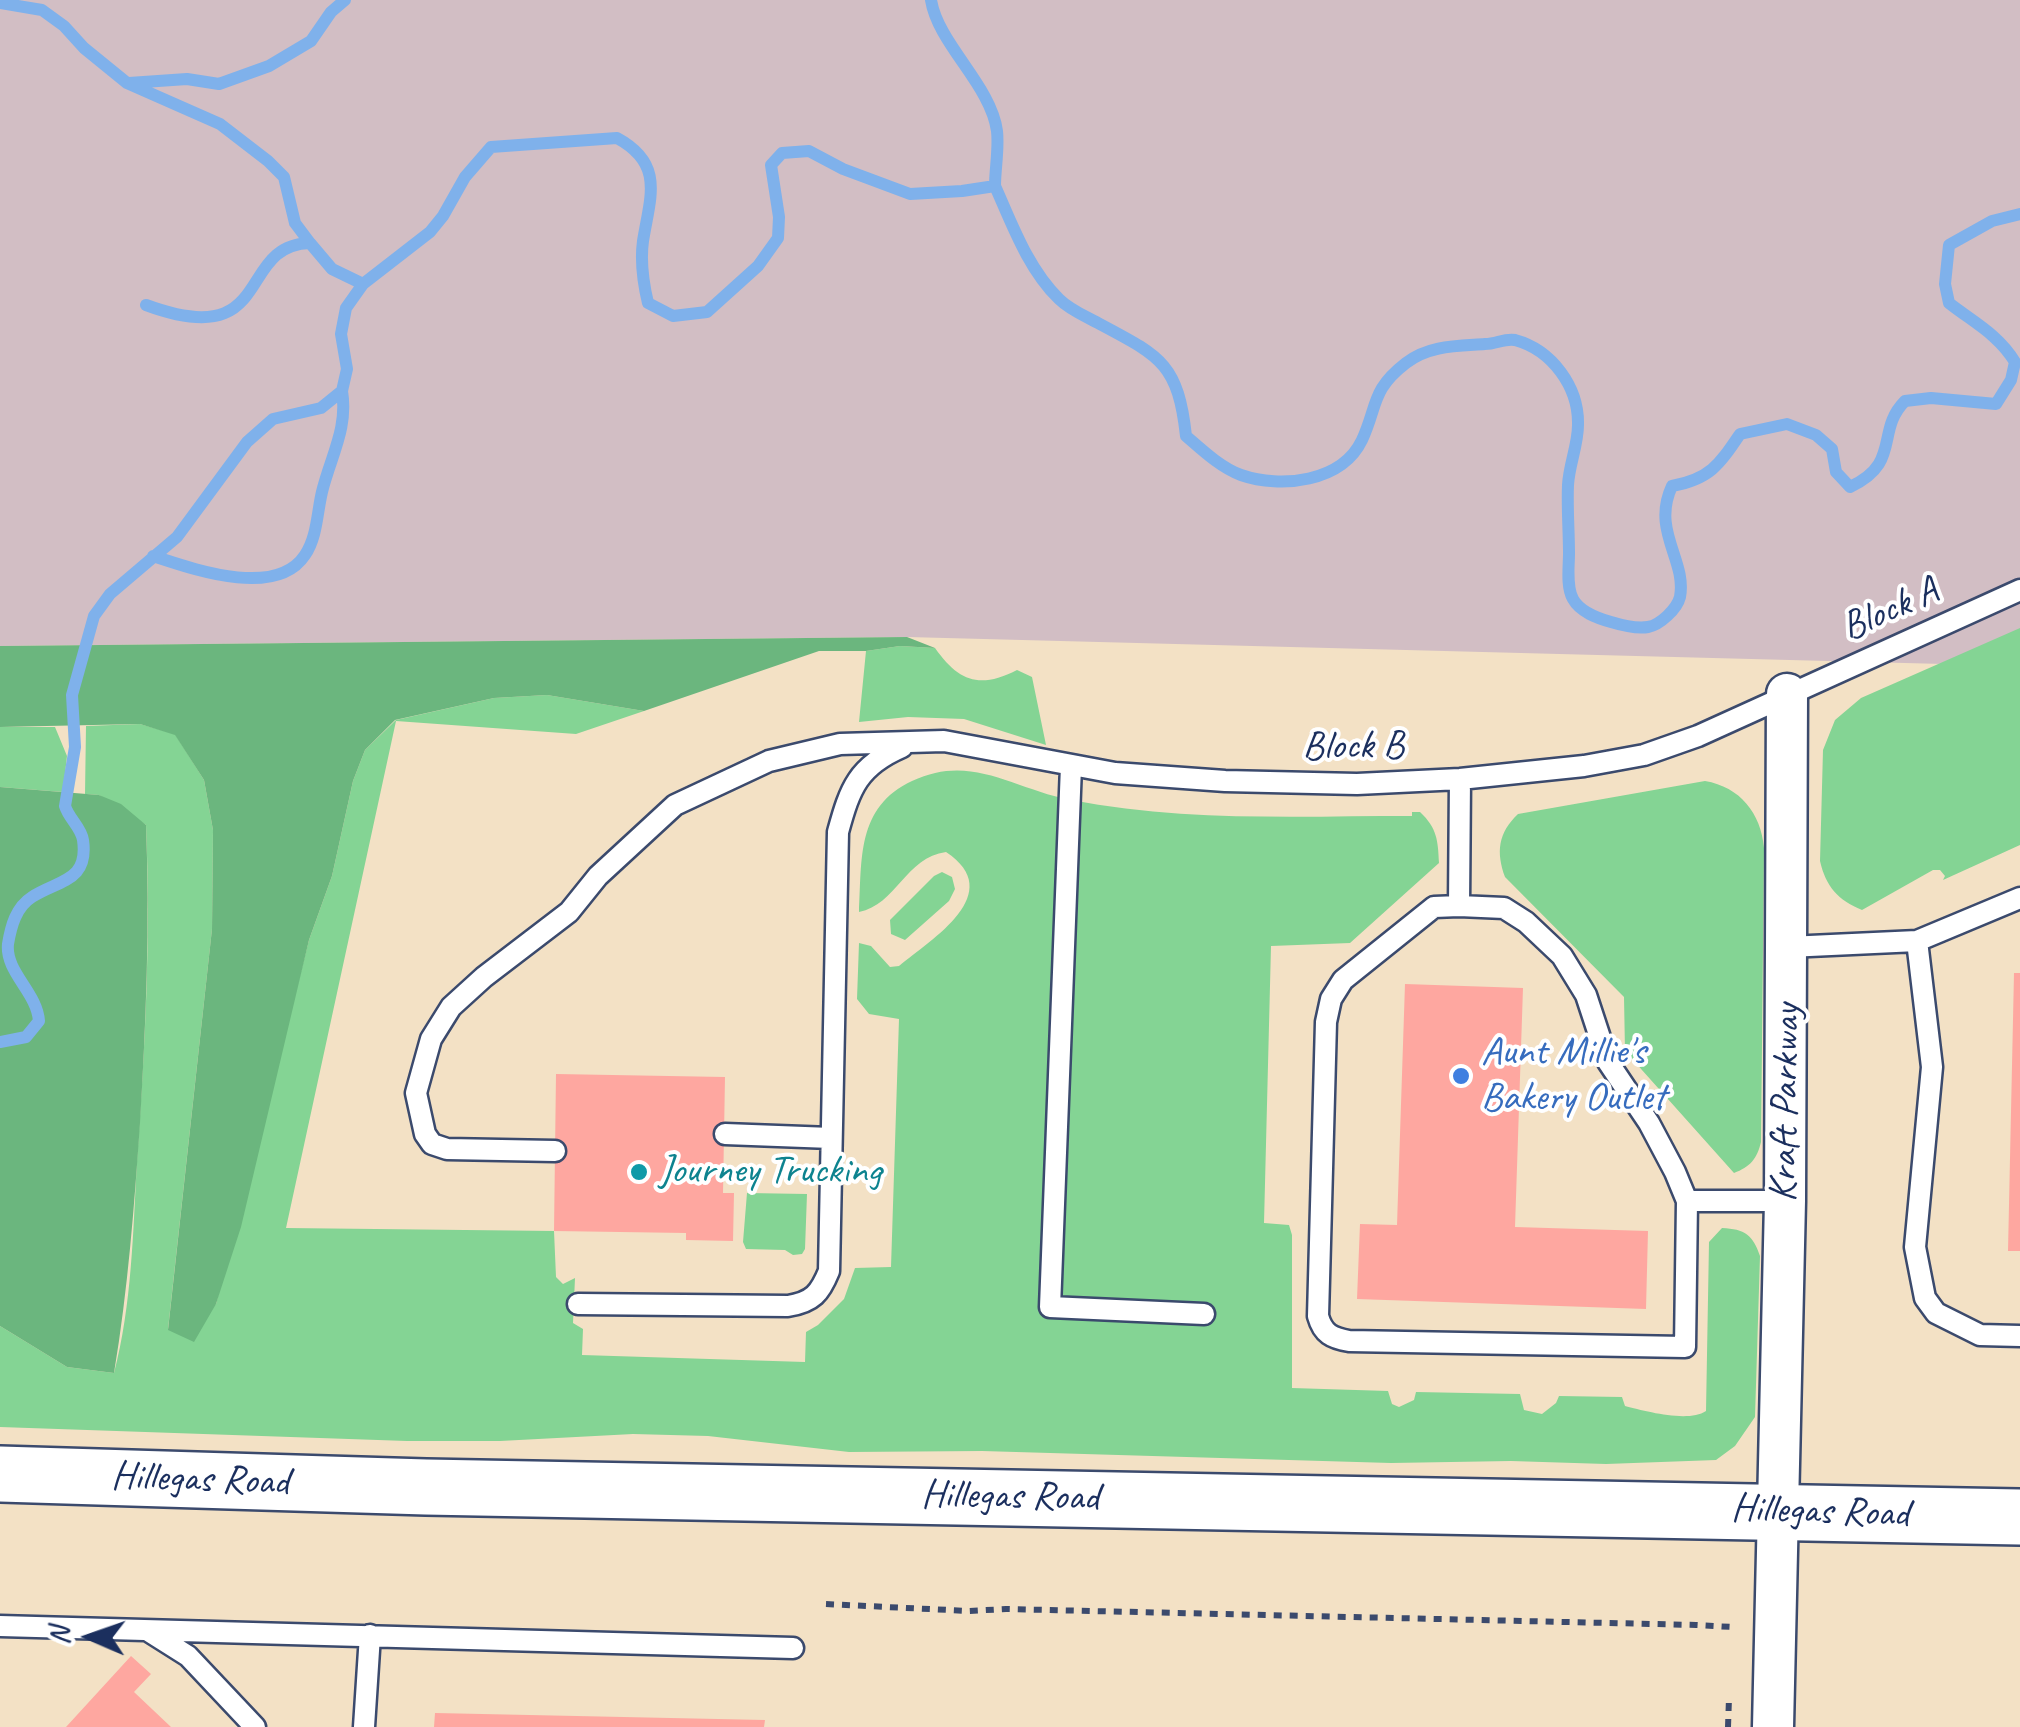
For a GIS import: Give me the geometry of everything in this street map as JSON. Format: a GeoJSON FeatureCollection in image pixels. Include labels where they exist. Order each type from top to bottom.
{"type":"FeatureCollection","features":[{"type":"Feature","properties":{"kind":"main road","name":"Hillegas Road"},"geometry":{"type":"LineString","coordinates":[[0,1474],[426,1487],[2020,1518]]}},
{"type":"Feature","properties":{"kind":"street","name":"Kraft Parkway"},"geometry":{"type":"LineString","coordinates":[[1773,1727],[1785,1201],[1788,694]]}},
{"type":"Feature","properties":{"kind":"lane","name":"Block A"},"geometry":{"type":"LineString","coordinates":[[1788,694],[2020,590]]}},
{"type":"Feature","properties":{"kind":"lane","name":"Block B"},"geometry":{"type":"LineString","coordinates":[[555,1151],[447,1149],[432,1144],[425,1134],[416,1094],[431,1039],[451,1007],[484,976],[569,912],[598,876],[676,805],[769,761],[840,744],[944,742],[1115,774],[1225,782],[1358,784],[1460,779],[1584,766],[1644,755],[1698,736],[1788,694]]}},
{"type":"Feature","properties":{"kind":"lane"},"geometry":{"type":"LineString","coordinates":[[578,1304],[788,1306],[806,1304],[821,1292],[829,1270],[838,832],[848,796],[860,775],[877,758],[908,744]]}},
{"type":"Feature","properties":{"kind":"lane"},"geometry":{"type":"LineString","coordinates":[[1071,766],[1050,1308],[1204,1314]]}},
{"type":"Feature","properties":{"kind":"lane"},"geometry":{"type":"LineString","coordinates":[[1459,906],[1460,779]]}},
{"type":"Feature","properties":{"kind":"lane"},"geometry":{"type":"LineString","coordinates":[[1788,947],[1917,940],[2020,898]]}},
{"type":"Feature","properties":{"kind":"lane"},"geometry":{"type":"LineString","coordinates":[[1434,907],[1504,908],[1544,937],[1569,964],[1586,995],[1608,1062],[1649,1123],[1676,1172],[1686,1201],[1685,1347],[1350,1342],[1334,1338],[1322,1330],[1318,1316],[1326,1022],[1331,999],[1343,980],[1434,907]]}},
{"type":"Feature","properties":{"kind":"lane"},"geometry":{"type":"LineString","coordinates":[[1917,940],[1932,1067],[1915,1247],[1925,1298],[1936,1313],[1980,1335],[2020,1336]]}},
{"type":"Feature","properties":{"kind":"lane"},"geometry":{"type":"LineString","coordinates":[[725,1134],[831,1138]]}},
{"type":"Feature","properties":{"kind":"lane"},"geometry":{"type":"LineString","coordinates":[[1686,1201],[1785,1201]]}},
{"type":"Feature","properties":{"kind":"lane"},"geometry":{"type":"LineString","coordinates":[[0,1626],[794,1648]]}},
{"type":"Feature","properties":{"kind":"lane"},"geometry":{"type":"LineString","coordinates":[[141,1628],[188,1656],[255,1727]]}},
{"type":"Feature","properties":{"kind":"lane"},"geometry":{"type":"LineString","coordinates":[[364,1727],[370,1635]]}},
{"type":"Feature","properties":{"kind":"path"},"geometry":{"type":"LineString","coordinates":[[826,1604],[1714,1626],[1732,1627],[1731,1646]]}},
{"type":"Feature","properties":{"kind":"path"},"geometry":{"type":"LineString","coordinates":[[1728,1727],[1730,1686]]}},
{"type":"Feature","properties":{"kind":"shaded area"},"geometry":{"type":"Polygon","coordinates":[[[0,0],[2020,0],[2020,666],[907,637],[0,646],[0,0]]]}},
{"type":"Feature","properties":{"kind":"green space"},"geometry":{"type":"Polygon","coordinates":[[[2020,628],[2020,845],[1943,880],[1945,876],[1940,870],[1933,870],[1862,910],[1846,902],[1834,892],[1820,861],[1823,750],[1835,720],[1861,698],[2020,628]]]}},
{"type":"Feature","properties":{"kind":"green space"},"geometry":{"type":"Polygon","coordinates":[[[907,637],[935,648],[819,651],[644,711],[547,695],[494,698],[395,720],[365,750],[353,781],[332,876],[309,940],[241,1227],[216,1304],[194,1342],[168,1330],[212,929],[213,830],[204,780],[175,735],[140,724],[0,727],[0,646],[907,637]]]}},
{"type":"Feature","properties":{"kind":"green space"},"geometry":{"type":"Polygon","coordinates":[[[900,646],[935,648],[953,668],[971,679],[992,679],[1017,670],[1032,677],[1046,745],[964,719],[908,717],[859,722],[866,651],[900,646]]]}},
{"type":"Feature","properties":{"kind":"green space"},"geometry":{"type":"Polygon","coordinates":[[[547,695],[644,711],[576,734],[396,721],[286,1228],[554,1231],[556,1277],[563,1284],[575,1278],[573,1323],[583,1329],[582,1355],[805,1362],[806,1332],[844,1299],[855,1268],[891,1267],[899,1019],[869,1014],[857,999],[859,943],[871,946],[890,967],[899,966],[945,929],[967,899],[969,883],[963,868],[946,852],[921,862],[883,900],[859,912],[866,837],[871,820],[894,792],[933,773],[953,770],[991,776],[1071,800],[1155,812],[1284,817],[1412,816],[1412,812],[1420,812],[1436,835],[1439,863],[1350,943],[1271,946],[1264,1223],[1289,1225],[1292,1235],[1292,1388],[1388,1391],[1392,1404],[1399,1407],[1414,1400],[1416,1392],[1520,1394],[1524,1410],[1542,1414],[1559,1396],[1622,1397],[1625,1406],[1644,1411],[1678,1416],[1698,1414],[1706,1411],[1709,1242],[1722,1228],[1747,1234],[1760,1256],[1755,1417],[1735,1446],[1716,1460],[1606,1464],[1391,1463],[982,1451],[849,1452],[708,1436],[633,1434],[407,1441],[0,1427],[0,1326],[67,1367],[114,1373],[128,1294],[146,993],[146,825],[99,795],[85,794],[86,726],[140,724],[175,734],[204,780],[213,830],[212,929],[168,1329],[216,1304],[309,940],[332,876],[353,781],[365,750],[396,720],[494,698],[547,695]]]}},
{"type":"Feature","properties":{"kind":"green space"},"geometry":{"type":"Polygon","coordinates":[[[0,727],[55,727],[67,756],[63,792],[0,787],[0,727]]]}},
{"type":"Feature","properties":{"kind":"green space"},"geometry":{"type":"Polygon","coordinates":[[[1705,781],[1729,789],[1746,804],[1758,824],[1764,848],[1761,1142],[1752,1162],[1734,1173],[1625,1051],[1624,997],[1505,877],[1500,859],[1503,836],[1518,814],[1705,781]]]}},
{"type":"Feature","properties":{"kind":"green space"},"geometry":{"type":"Polygon","coordinates":[[[0,787],[99,795],[121,804],[146,825],[147,974],[140,1123],[127,1279],[114,1373],[67,1367],[0,1326],[0,787]]]}},
{"type":"Feature","properties":{"kind":"green space"},"geometry":{"type":"Polygon","coordinates":[[[942,872],[952,877],[955,889],[949,901],[905,940],[891,934],[890,920],[942,872]]]}},
{"type":"Feature","properties":{"kind":"green space"},"geometry":{"type":"Polygon","coordinates":[[[747,1193],[807,1194],[802,1254],[746,1249],[743,1242],[747,1193]]]}},
{"type":"Feature","properties":{"kind":"building"},"geometry":{"type":"Polygon","coordinates":[[[2014,973],[2020,973],[2020,1251],[2008,1251],[2014,973]]]}},
{"type":"Feature","properties":{"kind":"building","name":"Aunt Millie's Bakery Outlet"},"geometry":{"type":"Polygon","coordinates":[[[1405,984],[1523,988],[1515,1227],[1648,1231],[1646,1309],[1357,1299],[1360,1224],[1397,1225],[1405,984]]]}},
{"type":"Feature","properties":{"kind":"building","name":"Journey Trucking"},"geometry":{"type":"Polygon","coordinates":[[[556,1074],[725,1077],[723,1193],[734,1193],[733,1241],[686,1240],[686,1233],[554,1231],[556,1074]]]}},
{"type":"Feature","properties":{"kind":"building"},"geometry":{"type":"Polygon","coordinates":[[[131,1656],[151,1674],[134,1692],[171,1727],[66,1727],[131,1656]]]}},
{"type":"Feature","properties":{"kind":"building"},"geometry":{"type":"Polygon","coordinates":[[[435,1713],[765,1720],[764,1727],[434,1727],[435,1713]]]}},
{"type":"Feature","properties":{"kind":"waterway"},"geometry":{"type":"LineString","coordinates":[[129,83],[187,79],[219,84],[269,66],[311,41],[331,12],[345,0]]}},
{"type":"Feature","properties":{"kind":"waterway"},"geometry":{"type":"LineString","coordinates":[[931,0],[943,33],[993,114],[997,131],[995,186]]}},
{"type":"Feature","properties":{"kind":"waterway"},"geometry":{"type":"LineString","coordinates":[[0,3],[42,10],[127,83],[220,124],[268,161],[284,177],[295,223],[310,243],[332,269],[363,284]]}},
{"type":"Feature","properties":{"kind":"waterway"},"geometry":{"type":"LineString","coordinates":[[0,1042],[26,1037],[39,1021],[8,954],[15,918],[32,897],[70,878],[84,854],[82,835],[65,806],[75,747],[72,695],[94,616],[110,594],[177,537],[247,442],[273,419],[321,408],[342,391],[347,369],[341,334],[346,308],[363,284],[430,232],[465,177],[491,147],[617,138],[632,148],[648,170],[651,183],[642,257],[648,303],[673,316],[707,312],[758,266],[778,238],[771,165],[782,153],[809,151],[843,169],[910,194],[995,186],[1022,245],[1048,287],[1073,310],[1137,344],[1162,364],[1178,392],[1186,436],[1226,468],[1257,479],[1292,481],[1340,465],[1362,440],[1387,382],[1415,357],[1444,348],[1508,340],[1528,345],[1561,372],[1577,411],[1578,432],[1568,485],[1571,594],[1589,614],[1639,627],[1663,620],[1680,597],[1679,570],[1665,517],[1672,486],[1705,475],[1740,434],[1787,424],[1816,435],[1832,449],[1836,472],[1850,487],[1876,468],[1896,412],[1905,401],[1931,398],[1996,404],[2011,380],[2015,362],[1993,336],[1949,303],[1945,284],[1949,245],[1992,221],[2020,214]]}},
{"type":"Feature","properties":{"kind":"waterway"},"geometry":{"type":"LineString","coordinates":[[146,305],[187,316],[216,316],[235,307],[249,293],[271,260],[287,248],[310,243]]}},
{"type":"Feature","properties":{"kind":"waterway"},"geometry":{"type":"LineString","coordinates":[[153,556],[233,577],[275,576],[292,568],[305,555],[312,539],[341,429],[342,391]]}},
{"type":"Feature","properties":{"kind":"place","name":"Aunt Millie's Bakery Outlet"},"geometry":{"type":"Point","coordinates":[1461,1076]}},
{"type":"Feature","properties":{"kind":"place","name":"Journey Trucking"},"geometry":{"type":"Point","coordinates":[639,1172]}}]}
